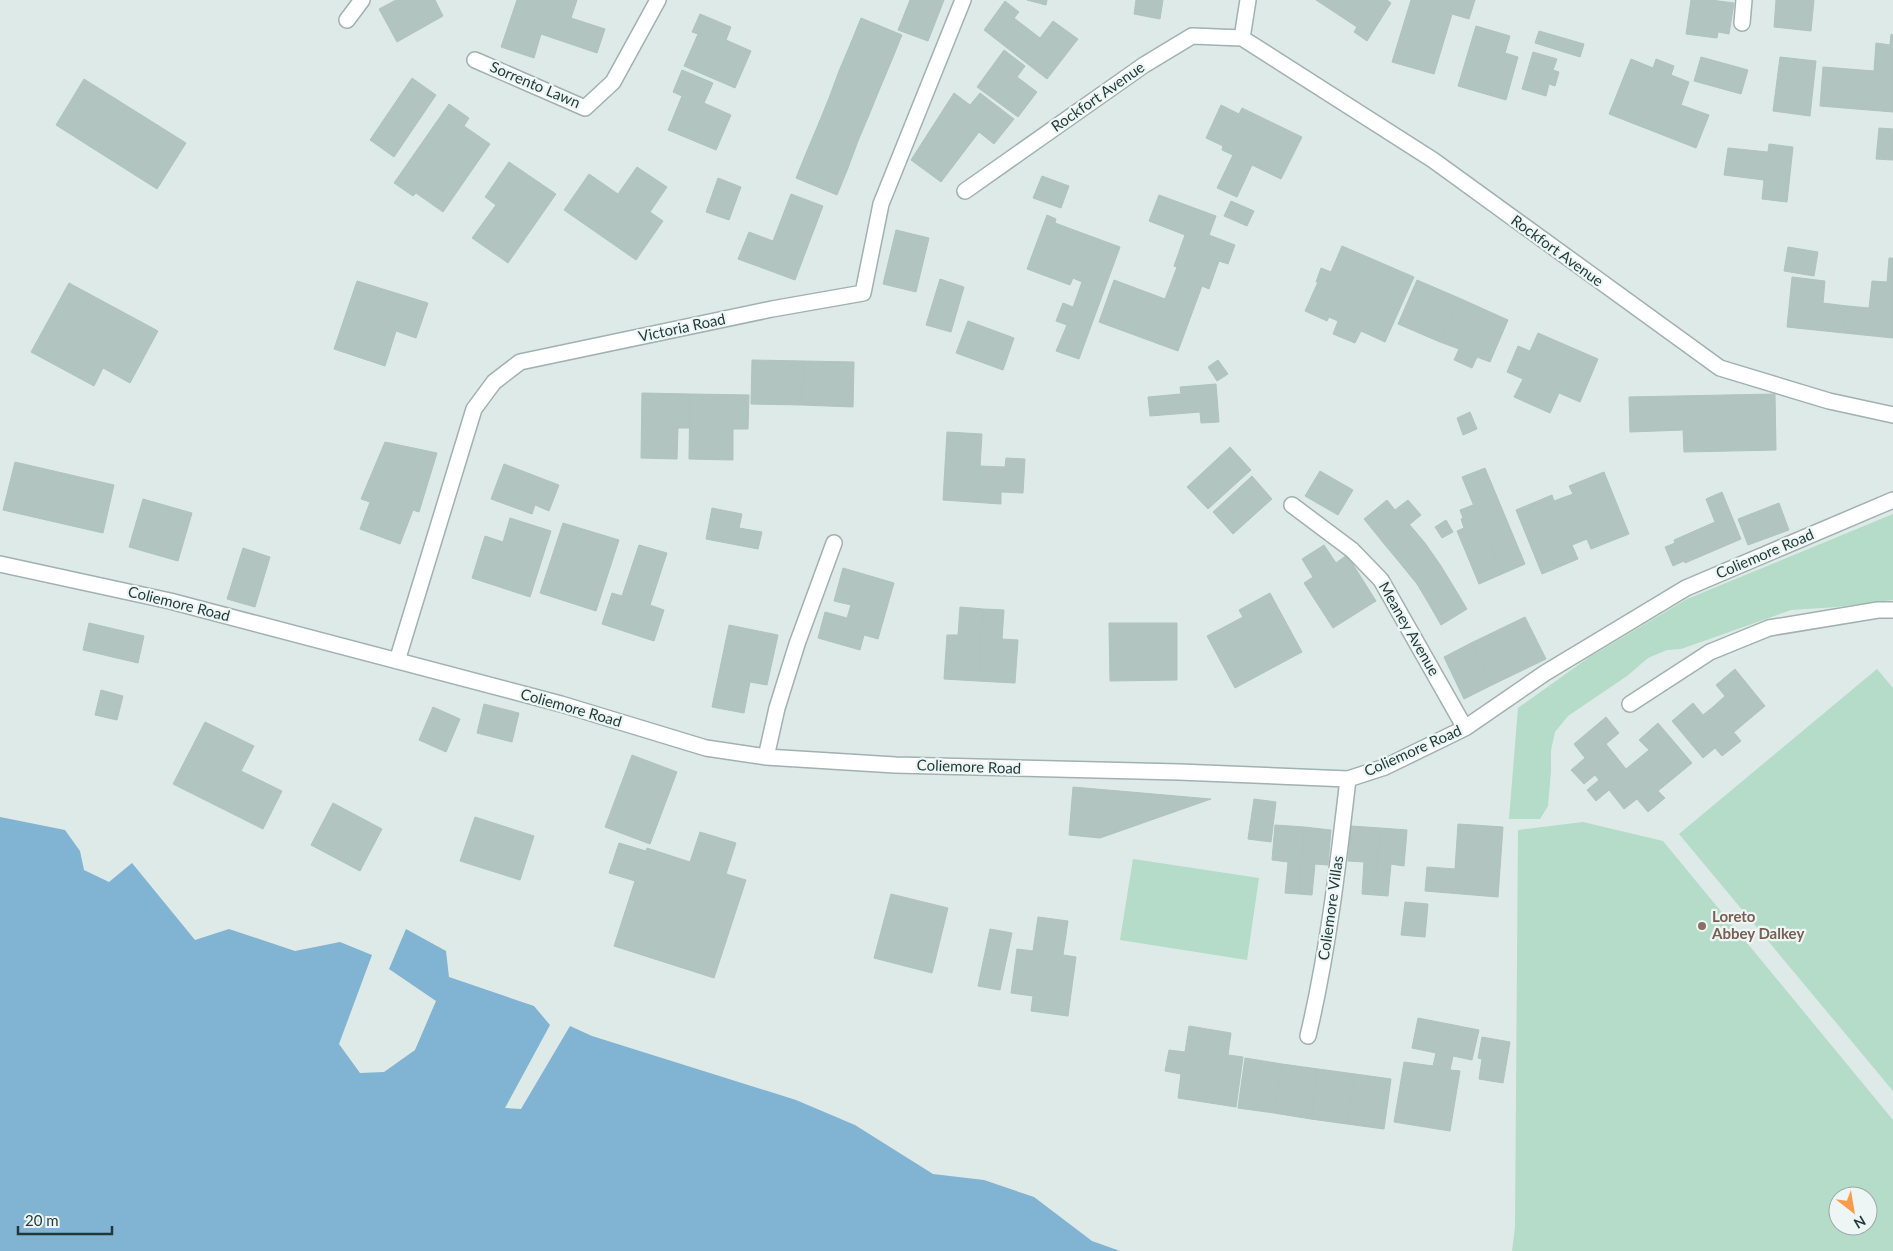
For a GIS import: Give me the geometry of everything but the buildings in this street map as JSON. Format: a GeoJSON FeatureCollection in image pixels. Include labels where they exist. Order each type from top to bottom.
{"type":"FeatureCollection","features":[{"type":"Feature","properties":{"kind":"street"},"geometry":{"type":"LineString","coordinates":[[347,20],[362,0]]}},
{"type":"Feature","properties":{"kind":"street","name":"Sorrento Lawn"},"geometry":{"type":"LineString","coordinates":[[475,60],[584,108],[613,82],[658,0]]}},
{"type":"Feature","properties":{"kind":"street","name":"Victoria Road"},"geometry":{"type":"LineString","coordinates":[[397,661],[474,409],[494,382],[520,362],[772,309],[863,293],[880,204],[963,0]]}},
{"type":"Feature","properties":{"kind":"street"},"geometry":{"type":"LineString","coordinates":[[1242,38],[1248,0]]}},
{"type":"Feature","properties":{"kind":"street"},"geometry":{"type":"LineString","coordinates":[[1742,23],[1744,0]]}},
{"type":"Feature","properties":{"kind":"street","name":"Rockfort Avenue"},"geometry":{"type":"LineString","coordinates":[[965,191],[1144,65],[1192,36],[1242,38],[1432,160],[1720,368],[1829,401],[1893,415]]}},
{"type":"Feature","properties":{"kind":"street","name":"Coliemore Road"},"geometry":{"type":"LineString","coordinates":[[0,564],[170,601],[561,704],[706,748],[766,757],[895,764],[1348,779],[1385,766],[1465,728],[1545,673],[1686,588],[1893,500]]}},
{"type":"Feature","properties":{"kind":"street","name":"Meaney Avenue"},"geometry":{"type":"LineString","coordinates":[[1292,505],[1352,550],[1381,580],[1465,728]]}},
{"type":"Feature","properties":{"kind":"street"},"geometry":{"type":"LineString","coordinates":[[766,757],[777,708],[797,644],[834,543]]}},
{"type":"Feature","properties":{"kind":"street"},"geometry":{"type":"LineString","coordinates":[[1630,704],[1710,652],[1769,628],[1878,610],[1893,610]]}},
{"type":"Feature","properties":{"kind":"street","name":"Coliemore Villas"},"geometry":{"type":"LineString","coordinates":[[1308,1036],[1319,991],[1327,941],[1348,779]]}},
{"type":"Feature","properties":{"kind":"green space"},"geometry":{"type":"Polygon","coordinates":[[[1893,514],[1893,600],[1837,607],[1791,610],[1681,649],[1667,650],[1648,658],[1627,676],[1568,716],[1555,732],[1551,750],[1548,806],[1540,819],[1509,819],[1518,708],[1588,658],[1687,599],[1893,514]]]}},
{"type":"Feature","properties":{"kind":"green space"},"geometry":{"type":"Polygon","coordinates":[[[1877,669],[1893,688],[1893,1091],[1679,834],[1877,669]]]}},
{"type":"Feature","properties":{"kind":"green space","name":"Loreto Abbey Dalkey"},"geometry":{"type":"Polygon","coordinates":[[[1583,822],[1663,841],[1893,1120],[1893,1251],[1512,1251],[1515,1227],[1518,830],[1583,822]]]}},
{"type":"Feature","properties":{"kind":"green space"},"geometry":{"type":"Polygon","coordinates":[[[1133,859],[1259,878],[1247,960],[1120,940],[1133,859]]]}},
{"type":"Feature","properties":{"kind":"water"},"geometry":{"type":"Polygon","coordinates":[[[0,817],[65,830],[80,851],[84,870],[109,882],[132,863],[195,940],[229,929],[295,951],[340,942],[372,955],[339,1044],[360,1073],[384,1072],[415,1050],[436,1001],[389,969],[406,929],[446,951],[449,977],[534,1006],[550,1025],[505,1108],[521,1109],[570,1026],[592,1036],[796,1100],[855,1125],[933,1174],[984,1180],[1034,1197],[1092,1241],[1120,1251],[0,1251],[0,817]]]}},
{"type":"Feature","properties":{"kind":"place","name":"Loreto Abbey Dalkey"},"geometry":{"type":"Point","coordinates":[1702,926]}}]}
